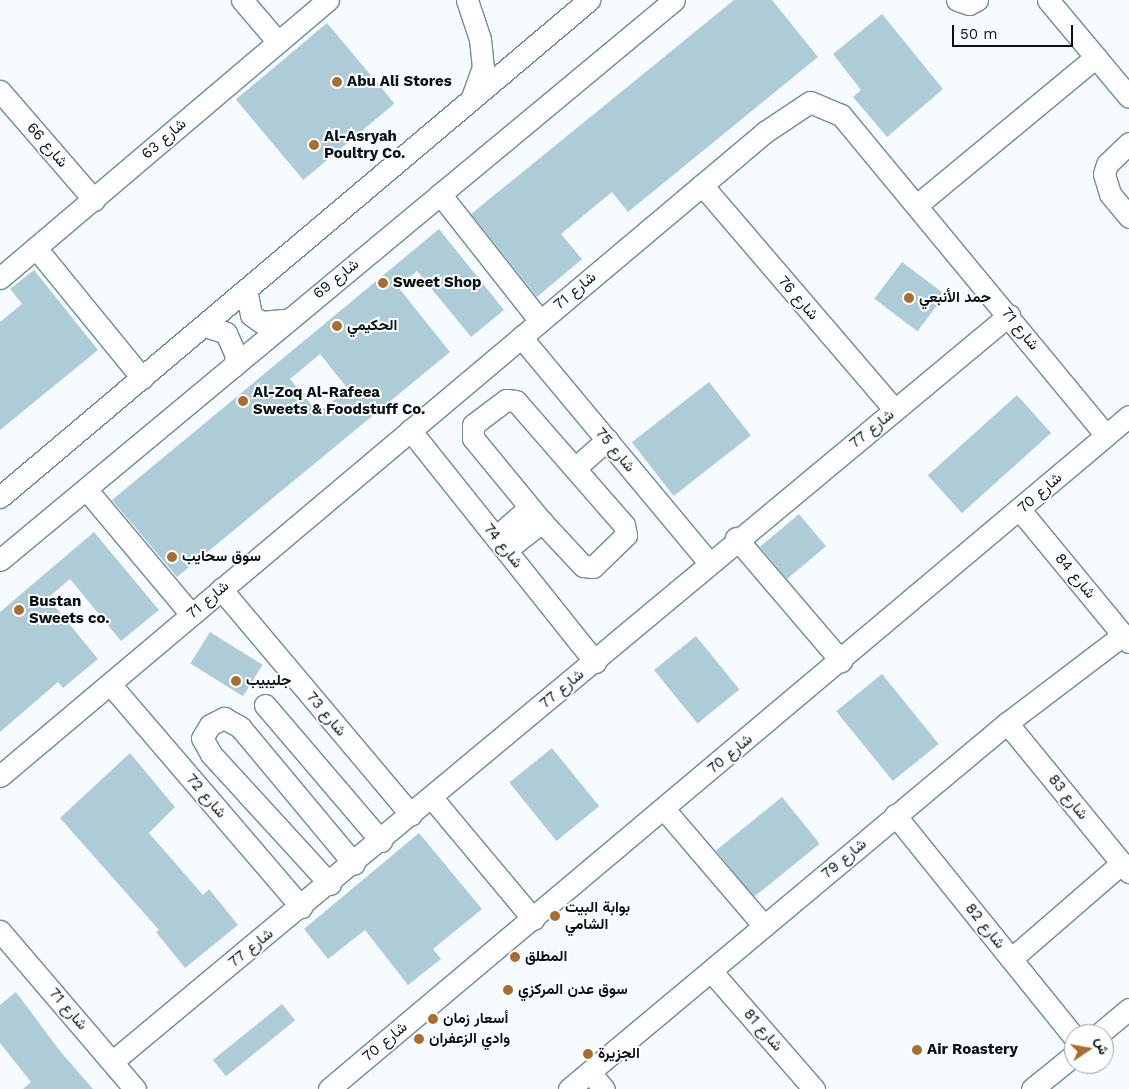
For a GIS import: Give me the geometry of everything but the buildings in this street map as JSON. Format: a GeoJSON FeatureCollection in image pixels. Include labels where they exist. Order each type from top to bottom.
{"type":"FeatureCollection","features":[{"type":"Feature","properties":{"kind":"street"},"geometry":{"type":"LineString","coordinates":[[242,0],[278,42]]}},
{"type":"Feature","properties":{"kind":"street","name":"شارع 63"},"geometry":{"type":"LineString","coordinates":[[0,278],[328,0]]}},
{"type":"Feature","properties":{"kind":"street"},"geometry":{"type":"LineString","coordinates":[[467,0],[480,39],[482,67],[471,99]]}},
{"type":"Feature","properties":{"kind":"street"},"geometry":{"type":"LineString","coordinates":[[0,497],[589,0]]}},
{"type":"Feature","properties":{"kind":"street","name":"شارع 69"},"geometry":{"type":"LineString","coordinates":[[0,560],[234,366],[286,320],[674,0]]}},
{"type":"Feature","properties":{"kind":"street"},"geometry":{"type":"LineString","coordinates":[[957,0],[969,4],[977,0]]}},
{"type":"Feature","properties":{"kind":"street"},"geometry":{"type":"LineString","coordinates":[[1048,0],[1129,97]]}},
{"type":"Feature","properties":{"kind":"street"},"geometry":{"type":"LineString","coordinates":[[917,205],[1096,57]]}},
{"type":"Feature","properties":{"kind":"street","name":"شارع 66"},"geometry":{"type":"LineString","coordinates":[[0,91],[94,200]]}},
{"type":"Feature","properties":{"kind":"street","name":"شارع 71"},"geometry":{"type":"LineString","coordinates":[[0,776],[764,132],[810,102],[841,115],[1009,315],[1106,435]]}},
{"type":"Feature","properties":{"kind":"street"},"geometry":{"type":"LineString","coordinates":[[1129,143],[1110,160],[1104,174],[1110,194],[1129,217]]}},
{"type":"Feature","properties":{"kind":"street","name":"شارع 76"},"geometry":{"type":"LineString","coordinates":[[702,185],[895,410]]}},
{"type":"Feature","properties":{"kind":"street"},"geometry":{"type":"LineString","coordinates":[[440,194],[540,321]]}},
{"type":"Feature","properties":{"kind":"street"},"geometry":{"type":"LineString","coordinates":[[36,248],[142,378]]}},
{"type":"Feature","properties":{"kind":"street"},"geometry":{"type":"LineString","coordinates":[[246,290],[245,302],[256,318],[274,324],[286,320]]}},
{"type":"Feature","properties":{"kind":"street","name":"شارع 77"},"geometry":{"type":"LineString","coordinates":[[113,1061],[330,884],[595,662],[736,538],[1009,315]]}},
{"type":"Feature","properties":{"kind":"street"},"geometry":{"type":"LineString","coordinates":[[204,326],[226,333],[236,355],[234,366]]}},
{"type":"Feature","properties":{"kind":"street","name":"شارع 75"},"geometry":{"type":"LineString","coordinates":[[521,337],[709,563]]}},
{"type":"Feature","properties":{"kind":"street"},"geometry":{"type":"LineString","coordinates":[[506,400],[516,401],[579,472],[624,525],[626,535],[594,567],[583,566],[536,515],[474,438],[473,425],[506,400]]}},
{"type":"Feature","properties":{"kind":"street","name":"شارع 70"},"geometry":{"type":"LineString","coordinates":[[329,1089],[841,661],[1129,416]]}},
{"type":"Feature","properties":{"kind":"street","name":"شارع 74"},"geometry":{"type":"LineString","coordinates":[[410,430],[595,662]]}},
{"type":"Feature","properties":{"kind":"street"},"geometry":{"type":"LineString","coordinates":[[579,472],[610,444]]}},
{"type":"Feature","properties":{"kind":"street"},"geometry":{"type":"LineString","coordinates":[[86,489],[191,614]]}},
{"type":"Feature","properties":{"kind":"street","name":"شارع 84"},"geometry":{"type":"LineString","coordinates":[[1020,510],[1126,638]]}},
{"type":"Feature","properties":{"kind":"street"},"geometry":{"type":"LineString","coordinates":[[501,543],[536,515]]}},
{"type":"Feature","properties":{"kind":"street"},"geometry":{"type":"LineString","coordinates":[[736,538],[841,661]]}},
{"type":"Feature","properties":{"kind":"street","name":"شارع 73"},"geometry":{"type":"LineString","coordinates":[[221,589],[411,815]]}},
{"type":"Feature","properties":{"kind":"street","name":"شارع 79"},"geometry":{"type":"LineString","coordinates":[[569,1089],[1007,723],[1126,638]]}},
{"type":"Feature","properties":{"kind":"street","name":"شارع 72"},"geometry":{"type":"LineString","coordinates":[[110,684],[302,907]]}},
{"type":"Feature","properties":{"kind":"street"},"geometry":{"type":"LineString","coordinates":[[266,705],[381,841]]}},
{"type":"Feature","properties":{"kind":"street"},"geometry":{"type":"LineString","coordinates":[[330,884],[211,754],[202,738],[210,725],[224,718],[240,727],[354,864]]}},
{"type":"Feature","properties":{"kind":"street","name":"شارع 83"},"geometry":{"type":"LineString","coordinates":[[1007,723],[1125,867]]}},
{"type":"Feature","properties":{"kind":"street"},"geometry":{"type":"LineString","coordinates":[[432,798],[533,919]]}},
{"type":"Feature","properties":{"kind":"street"},"geometry":{"type":"LineString","coordinates":[[664,809],[764,926]]}},
{"type":"Feature","properties":{"kind":"street","name":"شارع 82"},"geometry":{"type":"LineString","coordinates":[[895,815],[1064,1024]]}},
{"type":"Feature","properties":{"kind":"street"},"geometry":{"type":"LineString","coordinates":[[1011,958],[1125,867]]}},
{"type":"Feature","properties":{"kind":"street","name":"شارع 71"},"geometry":{"type":"LineString","coordinates":[[0,931],[135,1089]]}},
{"type":"Feature","properties":{"kind":"street","name":"شارع 81"},"geometry":{"type":"LineString","coordinates":[[711,972],[814,1089]]}},
{"type":"Feature","properties":{"kind":"street"},"geometry":{"type":"LineString","coordinates":[[1111,1024],[1129,1009]]}},
{"type":"Feature","properties":{"kind":"street"},"geometry":{"type":"LineString","coordinates":[[1032,1089],[1064,1062]]}},
{"type":"Feature","properties":{"kind":"street"},"geometry":{"type":"LineString","coordinates":[[590,1072],[604,1089]]}},
{"type":"Feature","properties":{"kind":"place","name":"Abu Ali Stores"},"geometry":{"type":"Point","coordinates":[337,82]}},
{"type":"Feature","properties":{"kind":"place","name":"Al-Asryah Poultry Co."},"geometry":{"type":"Point","coordinates":[314,145]}},
{"type":"Feature","properties":{"kind":"place","name":"Sweet Shop"},"geometry":{"type":"Point","coordinates":[383,283]}},
{"type":"Feature","properties":{"kind":"place","name":"حمد الأنبعي"},"geometry":{"type":"Point","coordinates":[909,298]}},
{"type":"Feature","properties":{"kind":"place","name":"الحكيمي"},"geometry":{"type":"Point","coordinates":[337,326]}},
{"type":"Feature","properties":{"kind":"place","name":"Al-Zoq Al-Rafeea Sweets & Foodstuff Co."},"geometry":{"type":"Point","coordinates":[243,401]}},
{"type":"Feature","properties":{"kind":"place","name":"سوق سحايب"},"geometry":{"type":"Point","coordinates":[172,557]}},
{"type":"Feature","properties":{"kind":"place","name":"Bustan Sweets co."},"geometry":{"type":"Point","coordinates":[19,610]}},
{"type":"Feature","properties":{"kind":"place","name":"جليبيب"},"geometry":{"type":"Point","coordinates":[236,681]}},
{"type":"Feature","properties":{"kind":"place","name":"بوابة البيت الشامي"},"geometry":{"type":"Point","coordinates":[555,916]}},
{"type":"Feature","properties":{"kind":"place","name":"المطلق"},"geometry":{"type":"Point","coordinates":[515,957]}},
{"type":"Feature","properties":{"kind":"place","name":"سوق عدن المركزي"},"geometry":{"type":"Point","coordinates":[508,990]}},
{"type":"Feature","properties":{"kind":"place","name":"أسعار زمان"},"geometry":{"type":"Point","coordinates":[433,1019]}},
{"type":"Feature","properties":{"kind":"place","name":"وادي الزعفران"},"geometry":{"type":"Point","coordinates":[419,1039]}},
{"type":"Feature","properties":{"kind":"place","name":"Air Roastery"},"geometry":{"type":"Point","coordinates":[917,1050]}},
{"type":"Feature","properties":{"kind":"place","name":"الجزيرة"},"geometry":{"type":"Point","coordinates":[588,1054]}}]}
